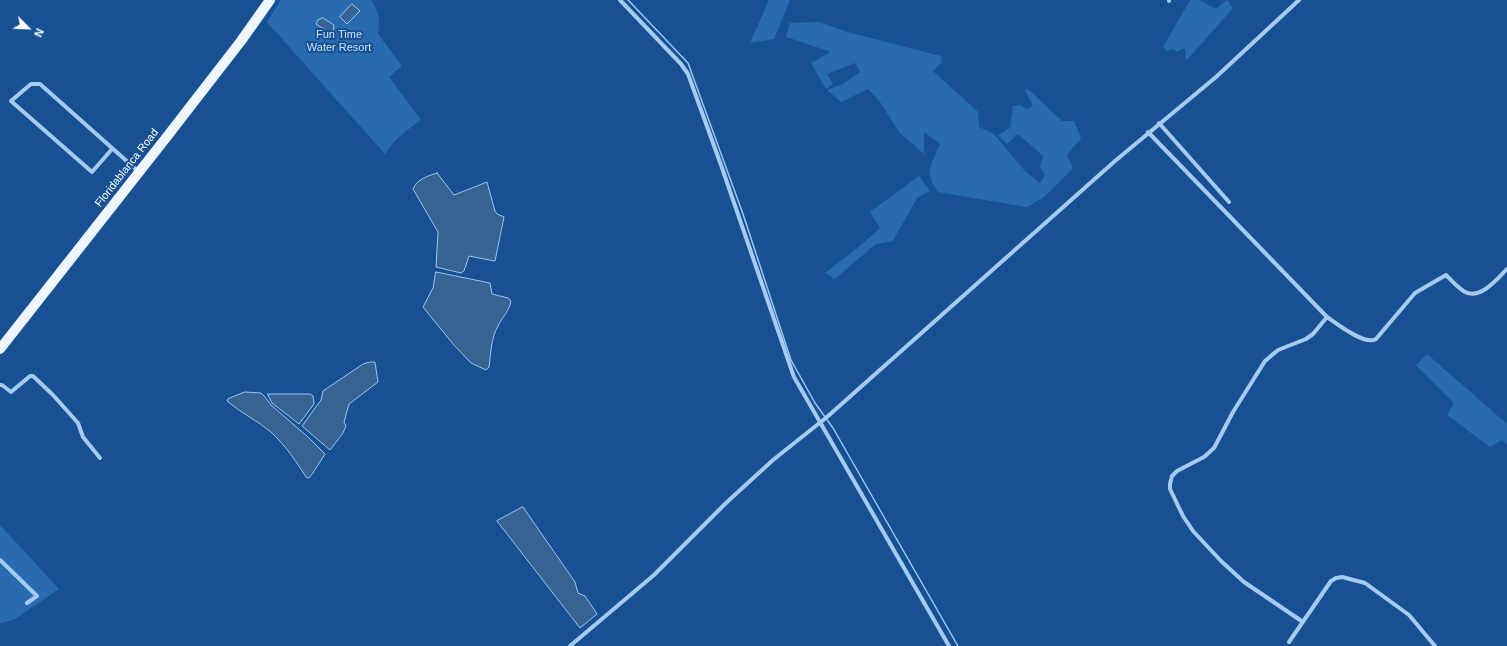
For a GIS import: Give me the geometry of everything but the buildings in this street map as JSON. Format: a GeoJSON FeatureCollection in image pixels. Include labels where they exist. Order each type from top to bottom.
{"type":"FeatureCollection","features":[{"type":"Feature","properties":{"kind":"main road","name":"Floridablanca Road"},"geometry":{"type":"LineString","coordinates":[[0,349],[139,173],[241,41],[270,0]]}},
{"type":"Feature","properties":{"kind":"street"},"geometry":{"type":"LineString","coordinates":[[620,0],[681,64],[688,74],[794,377],[822,421],[949,646]]}},
{"type":"Feature","properties":{"kind":"street"},"geometry":{"type":"LineString","coordinates":[[570,646],[654,575],[727,502],[773,460],[827,417],[1148,132],[1216,77],[1299,0]]}},
{"type":"Feature","properties":{"kind":"street"},"geometry":{"type":"LineString","coordinates":[[112,148],[92,172],[11,101],[30,84],[40,84],[112,148],[139,173]]}},
{"type":"Feature","properties":{"kind":"street"},"geometry":{"type":"LineString","coordinates":[[1159,123],[1229,202]]}},
{"type":"Feature","properties":{"kind":"street"},"geometry":{"type":"LineString","coordinates":[[1148,132],[1327,317],[1364,339],[1374,341],[1415,293],[1446,275],[1467,293],[1476,293],[1490,286],[1507,269]]}},
{"type":"Feature","properties":{"kind":"street"},"geometry":{"type":"LineString","coordinates":[[1303,622],[1244,582],[1221,561],[1193,531],[1183,516],[1170,489],[1170,484],[1172,476],[1177,471],[1204,457],[1214,448],[1233,412],[1265,361],[1278,350],[1306,339],[1313,334],[1327,317]]}},
{"type":"Feature","properties":{"kind":"street"},"geometry":{"type":"LineString","coordinates":[[0,385],[11,392],[30,376],[33,376],[53,395],[78,423],[83,437],[100,458]]}},
{"type":"Feature","properties":{"kind":"street"},"geometry":{"type":"LineString","coordinates":[[0,560],[36,596],[28,603]]}},
{"type":"Feature","properties":{"kind":"street"},"geometry":{"type":"LineString","coordinates":[[1289,642],[1332,581],[1336,578],[1342,577],[1365,583],[1406,612],[1435,646]]}},
{"type":"Feature","properties":{"kind":"green space","name":"Fun Time Water Resort"},"geometry":{"type":"Polygon","coordinates":[[[281,0],[371,0],[378,16],[378,34],[402,66],[389,77],[421,120],[397,139],[385,154],[267,22],[281,0]]]}},
{"type":"Feature","properties":{"kind":"green space"},"geometry":{"type":"Polygon","coordinates":[[[769,0],[790,0],[774,39],[750,43],[769,0]]]}},
{"type":"Feature","properties":{"kind":"green space"},"geometry":{"type":"Polygon","coordinates":[[[1190,0],[1199,0],[1216,9],[1227,0],[1233,8],[1186,61],[1185,48],[1176,52],[1174,49],[1167,51],[1163,47],[1190,0]]]}},
{"type":"Feature","properties":{"kind":"green space"},"geometry":{"type":"Polygon","coordinates":[[[819,22],[851,33],[941,56],[942,62],[933,71],[978,112],[979,127],[994,134],[1025,171],[1040,183],[1045,175],[1040,167],[1043,156],[1018,134],[1007,144],[998,135],[1010,128],[1013,106],[1020,105],[1027,109],[1033,106],[1025,90],[1028,89],[1062,121],[1074,121],[1081,138],[1067,155],[1073,168],[1044,197],[1027,207],[938,192],[933,185],[930,168],[940,144],[924,132],[924,154],[899,132],[880,102],[868,89],[841,102],[827,90],[843,84],[860,72],[855,63],[827,74],[833,84],[826,89],[811,63],[831,52],[786,37],[790,23],[819,22]]]}},
{"type":"Feature","properties":{"kind":"green space"},"geometry":{"type":"Polygon","coordinates":[[[919,176],[930,191],[917,198],[893,241],[876,244],[835,279],[825,273],[880,228],[870,212],[919,176]]]}},
{"type":"Feature","properties":{"kind":"green space"},"geometry":{"type":"Polygon","coordinates":[[[1427,354],[1507,424],[1507,445],[1502,440],[1490,447],[1447,415],[1454,403],[1416,365],[1427,354]]]}},
{"type":"Feature","properties":{"kind":"green space"},"geometry":{"type":"Polygon","coordinates":[[[0,525],[59,589],[15,619],[2,623],[0,623],[0,525]]]}},
{"type":"Feature","properties":{"kind":"shaded area"},"geometry":{"type":"Polygon","coordinates":[[[352,4],[360,11],[347,24],[340,17],[352,4]]]}},
{"type":"Feature","properties":{"kind":"shaded area"},"geometry":{"type":"Polygon","coordinates":[[[323,18],[334,25],[333,35],[328,37],[324,35],[324,29],[316,24],[318,20],[323,18]]]}},
{"type":"Feature","properties":{"kind":"shaded area"},"geometry":{"type":"Polygon","coordinates":[[[437,173],[454,195],[487,182],[495,211],[497,214],[504,217],[495,261],[469,256],[464,271],[461,273],[436,267],[438,232],[413,189],[420,180],[437,173]]]}},
{"type":"Feature","properties":{"kind":"shaded area"},"geometry":{"type":"Polygon","coordinates":[[[436,272],[490,283],[492,294],[508,298],[511,301],[509,308],[494,336],[489,367],[486,370],[471,363],[453,344],[423,307],[433,288],[436,272]]]}},
{"type":"Feature","properties":{"kind":"shaded area"},"geometry":{"type":"Polygon","coordinates":[[[375,362],[378,382],[349,404],[344,422],[346,426],[343,433],[330,450],[302,426],[321,400],[323,391],[363,364],[375,362]]]}},
{"type":"Feature","properties":{"kind":"shaded area"},"geometry":{"type":"Polygon","coordinates":[[[245,392],[261,393],[271,405],[325,454],[309,478],[306,477],[290,453],[271,432],[227,401],[228,399],[245,392]]]}},
{"type":"Feature","properties":{"kind":"shaded area"},"geometry":{"type":"Polygon","coordinates":[[[268,394],[310,394],[313,396],[314,404],[299,424],[272,403],[268,394]]]}},
{"type":"Feature","properties":{"kind":"shaded area"},"geometry":{"type":"Polygon","coordinates":[[[523,507],[575,582],[578,593],[585,596],[597,614],[580,628],[497,521],[523,507]]]}},
{"type":"Feature","properties":{"kind":"waterway"},"geometry":{"type":"LineString","coordinates":[[628,0],[688,63],[743,214],[791,360],[815,403],[833,428],[958,646]]}}]}
